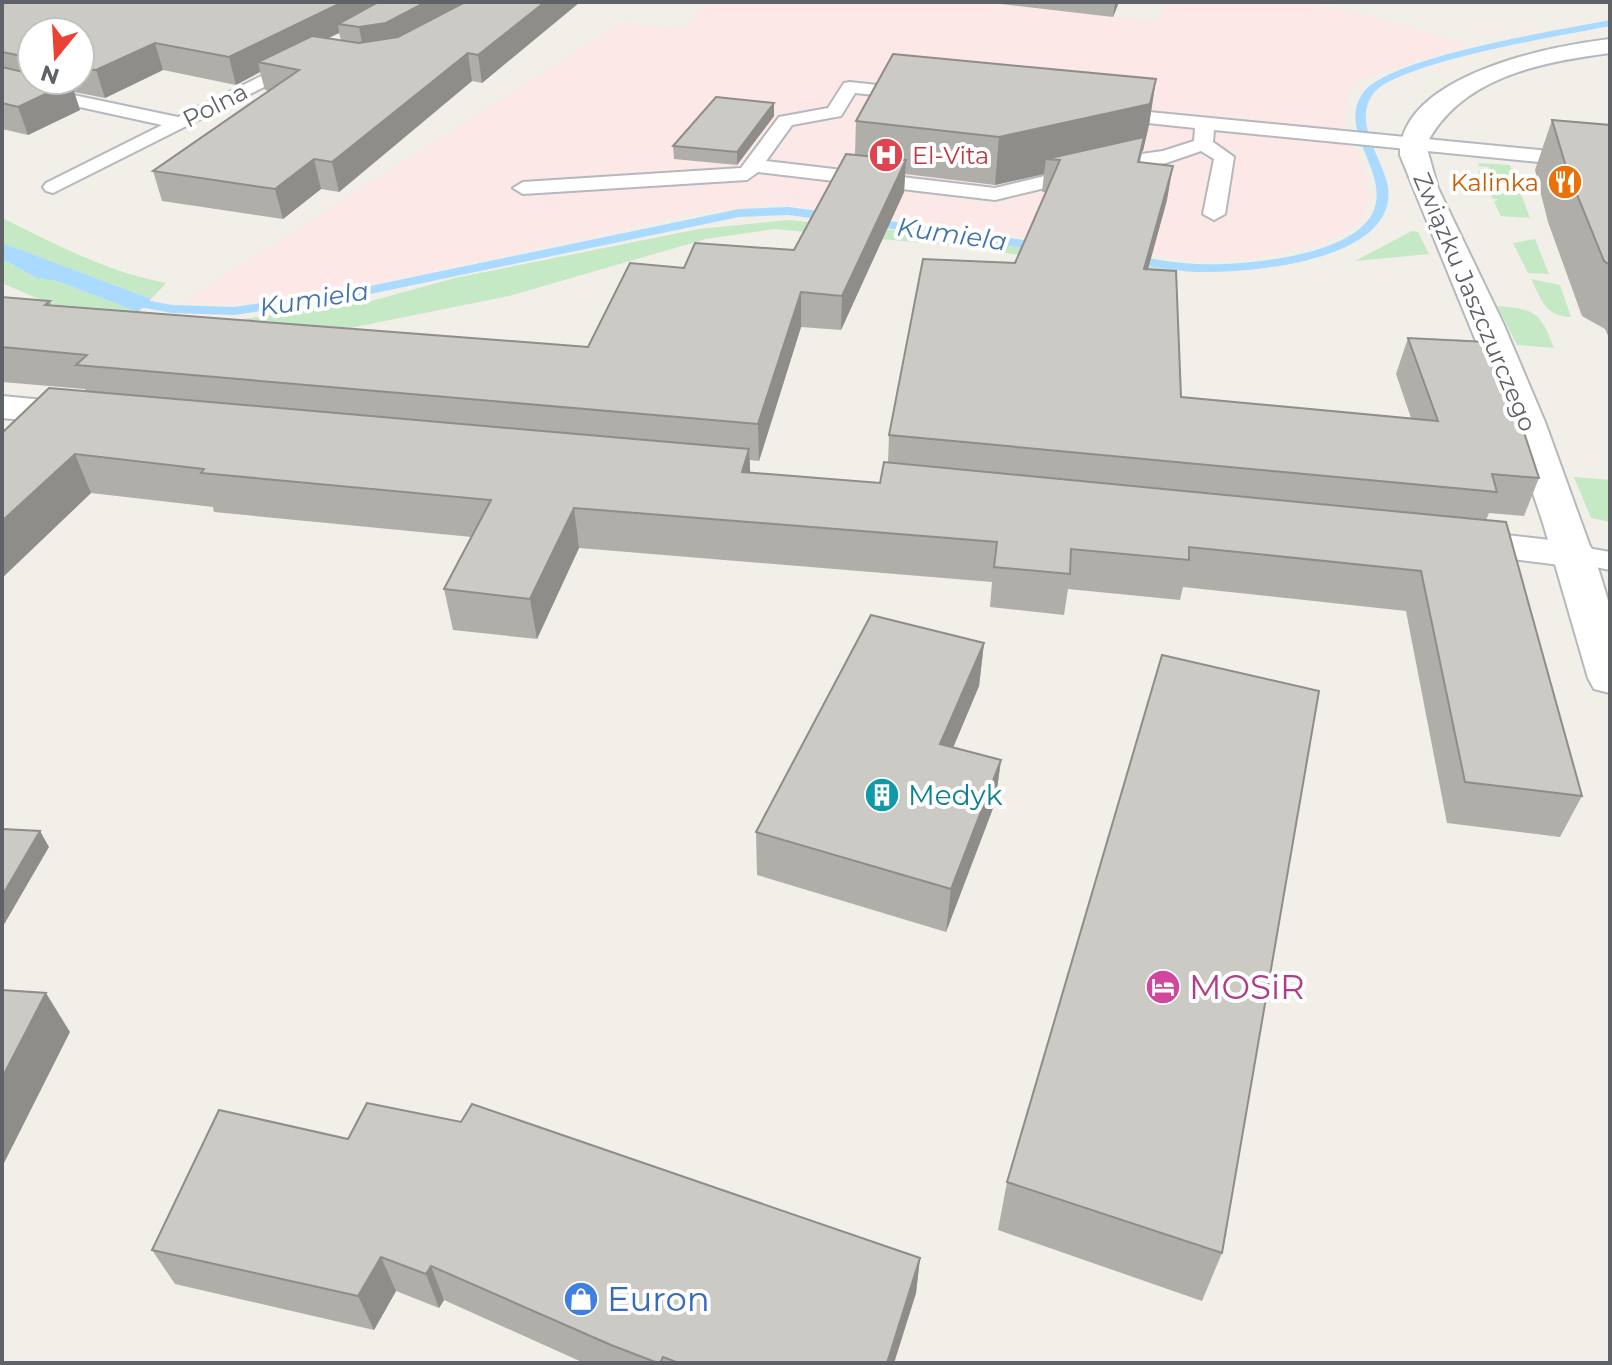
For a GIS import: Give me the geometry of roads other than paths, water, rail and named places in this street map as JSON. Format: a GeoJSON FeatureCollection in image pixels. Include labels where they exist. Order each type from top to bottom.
{"type":"FeatureCollection","features":[{"type":"Feature","properties":{"kind":"street","name":"Związku Jaszczurczego"},"geometry":{"type":"LineString","coordinates":[[1610,46],[1545,56],[1487,74],[1458,90],[1430,119],[1398,142],[1412,152],[1424,190],[1497,343],[1593,558],[1610,678]]}},
{"type":"Feature","properties":{"kind":"street"},"geometry":{"type":"LineString","coordinates":[[6,423],[42,411],[118,418]]}},
{"type":"Feature","properties":{"kind":"street"},"geometry":{"type":"LineString","coordinates":[[1426,538],[1593,558]]}},
{"type":"Feature","properties":{"kind":"lane","name":"Polna"},"geometry":{"type":"LineString","coordinates":[[53,187],[316,54]]}},
{"type":"Feature","properties":{"kind":"lane"},"geometry":{"type":"LineString","coordinates":[[2,85],[181,123]]}},
{"type":"Feature","properties":{"kind":"lane"},"geometry":{"type":"LineString","coordinates":[[523,188],[747,174],[786,121],[834,112],[850,87],[935,96]]}},
{"type":"Feature","properties":{"kind":"lane"},"geometry":{"type":"LineString","coordinates":[[1090,112],[1204,135],[1339,137],[1610,163]]}},
{"type":"Feature","properties":{"kind":"lane"},"geometry":{"type":"LineString","coordinates":[[754,166],[995,194],[1127,162],[1166,157],[1204,135]]}},
{"type":"Feature","properties":{"kind":"lane"},"geometry":{"type":"LineString","coordinates":[[1204,135],[1224,157],[1214,214]]}},
{"type":"Feature","properties":{"kind":"lane"},"geometry":{"type":"LineString","coordinates":[[1003,192],[1026,206]]}},
{"type":"Feature","properties":{"kind":"water"},"geometry":{"type":"Polygon","coordinates":[[[2,243],[151,299],[138,312],[57,281],[37,278],[2,259],[2,243]]]}},
{"type":"Feature","properties":{"kind":"waterway","name":"Kumiela"},"geometry":{"type":"LineString","coordinates":[[1125,258],[1218,268],[1274,263],[1332,249],[1356,237],[1373,223],[1382,204],[1378,171],[1361,125],[1361,110],[1367,95],[1380,81],[1468,51],[1610,23]]}},
{"type":"Feature","properties":{"kind":"waterway","name":"Kumiela"},"geometry":{"type":"LineString","coordinates":[[123,300],[172,309],[234,311],[351,294],[739,213],[788,211],[835,217]]}},
{"type":"Feature","properties":{"kind":"waterway","name":"Kumiela"},"geometry":{"type":"LineString","coordinates":[[868,222],[1045,247]]}},
{"type":"Feature","properties":{"kind":"place","name":"El-Vita"},"geometry":{"type":"Point","coordinates":[886,155]}},
{"type":"Feature","properties":{"kind":"place","name":"Kalinka"},"geometry":{"type":"Point","coordinates":[1565,182]}},
{"type":"Feature","properties":{"kind":"place","name":"Medyk"},"geometry":{"type":"Point","coordinates":[882,795]}},
{"type":"Feature","properties":{"kind":"place","name":"MOSiR"},"geometry":{"type":"Point","coordinates":[1163,987]}},
{"type":"Feature","properties":{"kind":"place","name":"Euron"},"geometry":{"type":"Point","coordinates":[581,1299]}}]}
